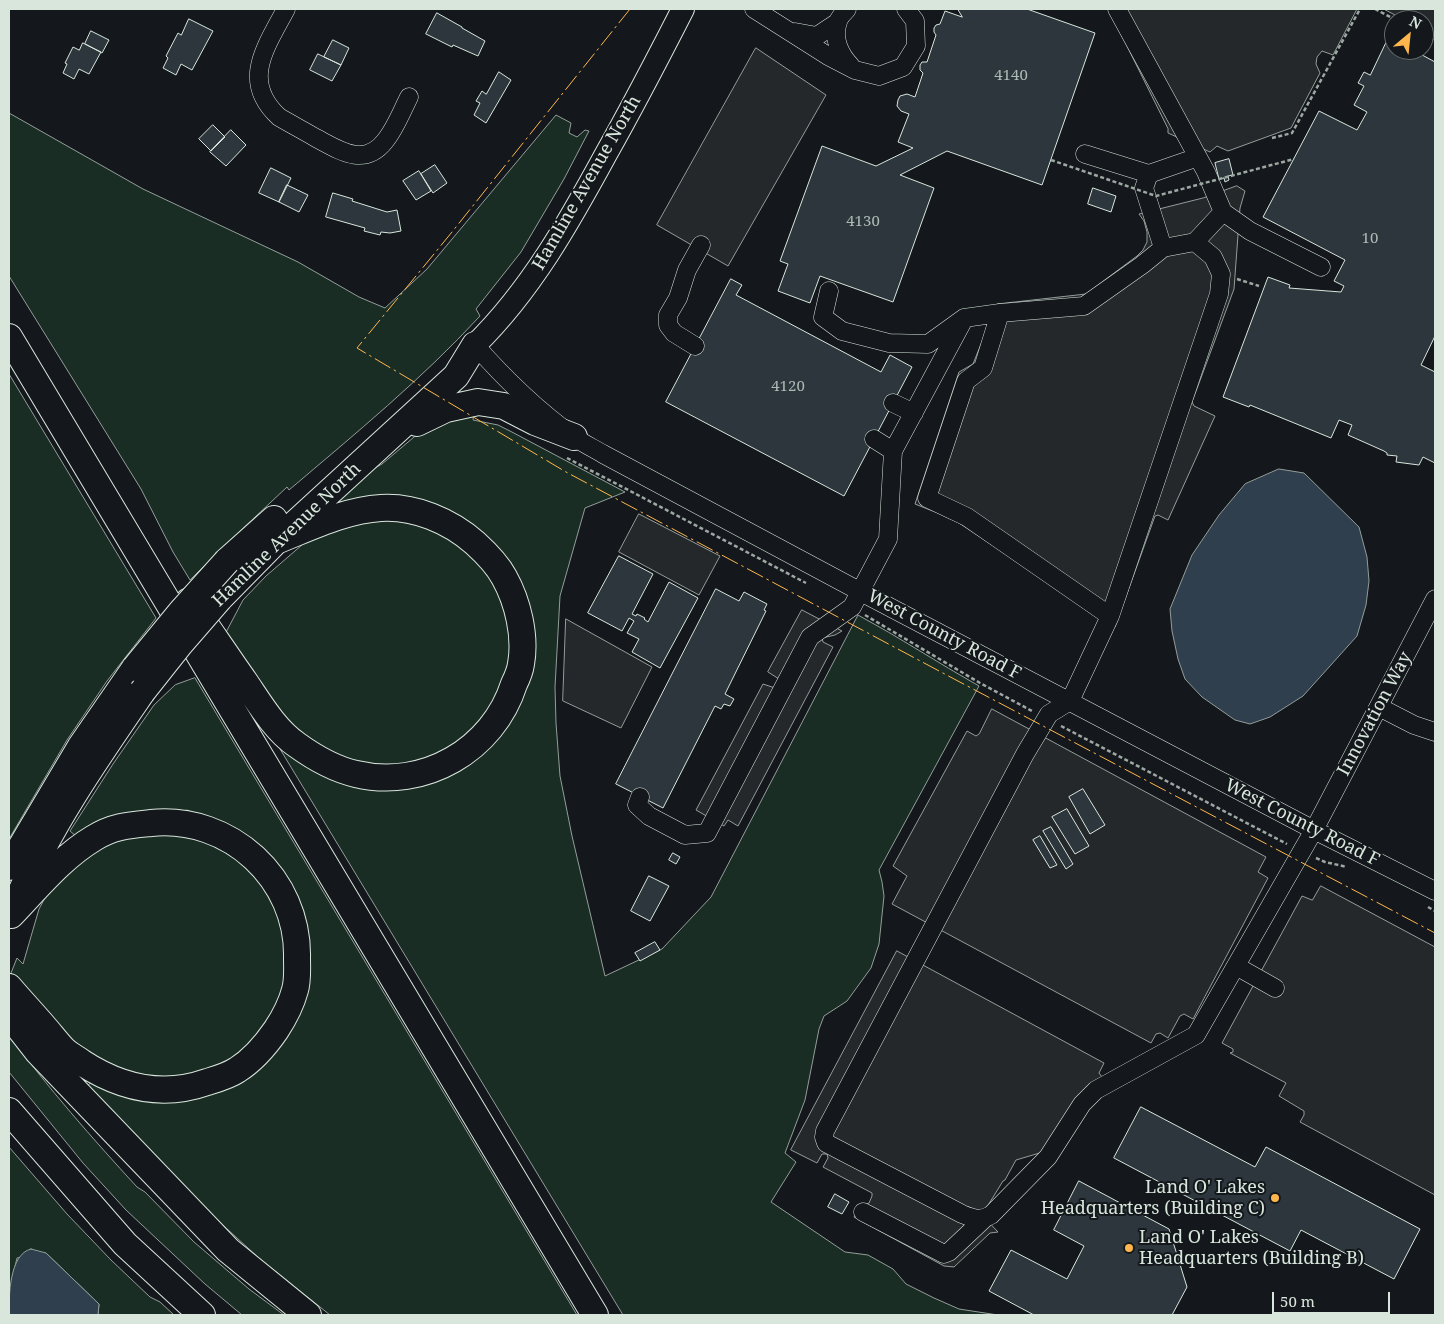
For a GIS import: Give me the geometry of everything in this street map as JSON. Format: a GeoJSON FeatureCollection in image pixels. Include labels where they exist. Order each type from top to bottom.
{"type":"FeatureCollection","features":[{"type":"Feature","properties":{"kind":"highway"},"geometry":{"type":"LineString","coordinates":[[9,337],[595,1315]]}},
{"type":"Feature","properties":{"kind":"highway","name":"Hamline Avenue North"},"geometry":{"type":"LineString","coordinates":[[9,867],[81,746],[138,680],[180,644],[219,599],[276,541],[456,376],[475,345]]}},
{"type":"Feature","properties":{"kind":"highway","name":"Hamline Avenue North"},"geometry":{"type":"LineString","coordinates":[[10,918],[29,873],[60,817],[95,761],[138,680],[181,612],[227,561],[444,366],[475,345]]}},
{"type":"Feature","properties":{"kind":"highway"},"geometry":{"type":"LineString","coordinates":[[22,360],[270,719],[295,744],[327,764],[356,774],[389,778],[423,773],[452,761],[478,742],[499,720],[511,695],[521,664],[521,634],[516,604],[504,576],[487,554],[462,532],[439,520],[408,509],[382,508],[355,511],[276,541]]}},
{"type":"Feature","properties":{"kind":"highway"},"geometry":{"type":"LineString","coordinates":[[396,432],[446,409],[478,402],[504,406],[535,422],[567,446]]}},
{"type":"Feature","properties":{"kind":"highway"},"geometry":{"type":"LineString","coordinates":[[9,987],[64,1050],[98,1073],[132,1087],[156,1090],[178,1089],[201,1084],[236,1071],[255,1056],[270,1039],[288,1008],[295,989],[297,969],[296,933],[290,908],[276,882],[246,850],[210,830],[190,823],[168,821],[122,825],[94,838],[67,858],[10,918]]}},
{"type":"Feature","properties":{"kind":"highway"},"geometry":{"type":"LineString","coordinates":[[9,1015],[38,1052],[228,1250],[308,1315]]}},
{"type":"Feature","properties":{"kind":"highway"},"geometry":{"type":"LineString","coordinates":[[9,1111],[125,1244],[202,1315]]}},
{"type":"Feature","properties":{"kind":"highway"},"geometry":{"type":"LineString","coordinates":[[582,1293],[602,1315]]}},
{"type":"Feature","properties":{"kind":"main road","name":"Hamline Avenue North"},"geometry":{"type":"LineString","coordinates":[[475,345],[498,322],[551,252],[576,210],[683,9]]}},
{"type":"Feature","properties":{"kind":"street"},"geometry":{"type":"LineString","coordinates":[[286,9],[264,50],[258,80],[262,98],[279,117],[342,152],[363,155],[373,152],[385,141],[409,97]]}},
{"type":"Feature","properties":{"kind":"street"},"geometry":{"type":"LineString","coordinates":[[754,9],[828,56],[855,70],[879,76],[902,66],[916,46],[915,20],[906,9]]}},
{"type":"Feature","properties":{"kind":"street"},"geometry":{"type":"LineString","coordinates":[[1117,9],[1198,156],[1223,212],[1250,230],[1321,267]]}},
{"type":"Feature","properties":{"kind":"street"},"geometry":{"type":"LineString","coordinates":[[790,32],[817,36],[842,15]]}},
{"type":"Feature","properties":{"kind":"street"},"geometry":{"type":"LineString","coordinates":[[842,15],[836,40],[842,57],[855,70]]}},
{"type":"Feature","properties":{"kind":"street"},"geometry":{"type":"LineString","coordinates":[[1085,154],[1149,174],[1198,156]]}},
{"type":"Feature","properties":{"kind":"street"},"geometry":{"type":"LineString","coordinates":[[1149,174],[1144,188],[1163,248]]}},
{"type":"Feature","properties":{"kind":"street"},"geometry":{"type":"LineString","coordinates":[[829,291],[823,317],[842,331],[889,343],[928,344],[964,318],[1084,306],[1163,248],[1194,242],[1223,212]]}},
{"type":"Feature","properties":{"kind":"street"},"geometry":{"type":"LineString","coordinates":[[984,1219],[976,1220],[962,1214],[826,1142],[824,1137],[829,1124],[988,820],[1048,714],[1070,702],[1110,616],[1219,294],[1221,274],[1213,257],[1194,242]]}},
{"type":"Feature","properties":{"kind":"street"},"geometry":{"type":"LineString","coordinates":[[695,346],[674,333],[668,325],[668,315],[678,298],[687,270],[701,245]]}},
{"type":"Feature","properties":{"kind":"street"},"geometry":{"type":"LineString","coordinates":[[1000,313],[983,368],[966,381],[927,498],[967,517],[1110,616]]}},
{"type":"Feature","properties":{"kind":"street"},"geometry":{"type":"LineString","coordinates":[[640,796],[637,805],[650,816],[678,832],[685,835],[707,832],[810,637],[852,607],[888,539],[893,451],[964,318]]}},
{"type":"Feature","properties":{"kind":"street","name":"West County Road F"},"geometry":{"type":"LineString","coordinates":[[475,345],[496,368],[552,419],[567,446],[603,454],[1070,702],[1435,891]]}},
{"type":"Feature","properties":{"kind":"street"},"geometry":{"type":"LineString","coordinates":[[893,403],[914,413]]}},
{"type":"Feature","properties":{"kind":"street"},"geometry":{"type":"LineString","coordinates":[[874,439],[893,451]]}},
{"type":"Feature","properties":{"kind":"street","name":"Innovation Way"},"geometry":{"type":"LineString","coordinates":[[863,1212],[944,1254],[948,1252],[984,1219],[997,1210],[1048,1157],[1082,1104],[1096,1090],[1196,1035],[1302,852],[1435,599]]}},
{"type":"Feature","properties":{"kind":"street"},"geometry":{"type":"LineString","coordinates":[[1378,707],[1414,725],[1435,732]]}},
{"type":"Feature","properties":{"kind":"street"},"geometry":{"type":"LineString","coordinates":[[1236,966],[1275,988]]}},
{"type":"Feature","properties":{"kind":"path"},"geometry":{"type":"LineString","coordinates":[[1272,138],[1292,133],[1360,9]]}},
{"type":"Feature","properties":{"kind":"path"},"geometry":{"type":"LineString","coordinates":[[1051,160],[1156,196],[1294,159]]}},
{"type":"Feature","properties":{"kind":"path"},"geometry":{"type":"LineString","coordinates":[[1221,274],[1259,286]]}},
{"type":"Feature","properties":{"kind":"path"},"geometry":{"type":"LineString","coordinates":[[567,446],[810,585]]}},
{"type":"Feature","properties":{"kind":"path"},"geometry":{"type":"LineString","coordinates":[[852,607],[980,683],[1302,852],[1325,862],[1353,868]]}},
{"type":"Feature","properties":{"kind":"path"},"geometry":{"type":"LineString","coordinates":[[1427,907],[1435,911]]}},
{"type":"Feature","properties":{"kind":"green space"},"geometry":{"type":"Polygon","coordinates":[[[9,113],[143,189],[298,262],[359,297],[385,308],[427,269],[556,115],[571,123],[569,133],[577,137],[585,130],[589,131],[564,179],[521,252],[476,309],[480,316],[411,384],[289,490],[287,487],[190,580],[173,552],[141,489],[9,276],[9,113]]]}},
{"type":"Feature","properties":{"kind":"green space"},"geometry":{"type":"Polygon","coordinates":[[[9,374],[156,618],[107,681],[67,740],[9,839],[9,374]]]}},
{"type":"Feature","properties":{"kind":"green space"},"geometry":{"type":"Polygon","coordinates":[[[474,413],[473,420],[498,425],[625,492],[585,508],[560,596],[555,687],[560,776],[605,976],[662,949],[711,897],[858,615],[979,686],[879,870],[884,896],[879,944],[871,968],[847,1001],[824,1016],[819,1029],[805,1100],[785,1153],[796,1162],[771,1202],[845,1252],[868,1255],[893,1269],[906,1284],[934,1298],[959,1309],[998,1315],[623,1315],[280,749],[285,746],[300,757],[442,774],[528,665],[482,538],[333,508],[331,501],[356,479],[382,464],[420,432],[474,413]]]}},
{"type":"Feature","properties":{"kind":"green space"},"geometry":{"type":"Polygon","coordinates":[[[379,516],[447,533],[496,581],[513,643],[502,693],[463,744],[405,767],[343,761],[287,724],[224,636],[243,600],[266,576],[310,538],[379,516]]]}},
{"type":"Feature","properties":{"kind":"green space"},"geometry":{"type":"Polygon","coordinates":[[[195,678],[577,1315],[330,1315],[259,1258],[204,1208],[87,1086],[94,1080],[244,1074],[308,956],[229,826],[187,810],[77,837],[70,831],[154,705],[175,685],[195,678]]]}},
{"type":"Feature","properties":{"kind":"green space"},"geometry":{"type":"Polygon","coordinates":[[[124,832],[194,832],[254,868],[289,933],[284,996],[242,1057],[164,1083],[107,1068],[50,1022],[11,973],[17,958],[23,964],[39,909],[47,894],[61,876],[124,832]]]}},
{"type":"Feature","properties":{"kind":"green space"},"geometry":{"type":"Polygon","coordinates":[[[9,1035],[71,1112],[137,1187],[145,1192],[194,1242],[249,1289],[284,1315],[242,1315],[205,1284],[126,1210],[83,1163],[9,1072],[9,1035]]]}},
{"type":"Feature","properties":{"kind":"green space"},"geometry":{"type":"Polygon","coordinates":[[[9,1147],[67,1214],[111,1260],[150,1297],[160,1302],[174,1315],[98,1315],[99,1304],[46,1253],[17,1258],[9,1291],[9,1147]]]}},
{"type":"Feature","properties":{"kind":"shaded area"},"geometry":{"type":"Polygon","coordinates":[[[1109,9],[1357,9],[1333,55],[1322,51],[1317,57],[1316,64],[1320,73],[1291,128],[1228,151],[1217,146],[1210,152],[1168,133],[1168,129],[1109,9]]]}},
{"type":"Feature","properties":{"kind":"shaded area"},"geometry":{"type":"Polygon","coordinates":[[[1384,9],[1435,9],[1435,36],[1434,10],[1384,9]]]}},
{"type":"Feature","properties":{"kind":"shaded area"},"geometry":{"type":"Polygon","coordinates":[[[756,48],[826,95],[728,266],[657,225],[756,48]]]}},
{"type":"Feature","properties":{"kind":"shaded area"},"geometry":{"type":"Polygon","coordinates":[[[1237,186],[1245,191],[1240,208],[1234,289],[1192,402],[1194,406],[1215,416],[1168,520],[1158,515],[1155,516],[1115,627],[959,523],[915,504],[959,372],[973,364],[997,304],[1086,294],[1143,250],[1147,242],[1147,232],[1144,221],[1139,214],[1203,198],[1237,186]]]}},
{"type":"Feature","properties":{"kind":"shaded area"},"geometry":{"type":"Polygon","coordinates":[[[639,514],[720,556],[699,595],[619,552],[639,514]]]}},
{"type":"Feature","properties":{"kind":"shaded area"},"geometry":{"type":"Polygon","coordinates":[[[802,610],[842,631],[822,638],[823,642],[833,647],[738,826],[728,820],[724,826],[696,810],[763,684],[775,688],[779,679],[768,672],[802,610]]]}},
{"type":"Feature","properties":{"kind":"shaded area"},"geometry":{"type":"Polygon","coordinates":[[[566,619],[652,667],[621,728],[563,701],[566,619]]]}},
{"type":"Feature","properties":{"kind":"shaded area"},"geometry":{"type":"Polygon","coordinates":[[[992,709],[1266,857],[1258,872],[1268,878],[1193,1019],[1184,1014],[1180,1016],[1168,1038],[1160,1033],[1156,1034],[1151,1043],[892,904],[907,876],[893,866],[967,731],[976,736],[979,734],[992,709]]]}},
{"type":"Feature","properties":{"kind":"shaded area"},"geometry":{"type":"Polygon","coordinates":[[[1321,886],[1435,947],[1435,1195],[1300,1122],[1304,1111],[1279,1096],[1286,1083],[1230,1053],[1233,1052],[1233,1049],[1222,1043],[1302,896],[1312,900],[1321,886]]]}},
{"type":"Feature","properties":{"kind":"shaded area"},"geometry":{"type":"Polygon","coordinates":[[[897,951],[1104,1063],[1099,1073],[1102,1077],[1071,1108],[1059,1124],[1043,1152],[1016,1160],[982,1215],[998,1232],[990,1233],[954,1267],[944,1266],[854,1217],[861,1203],[865,1205],[869,1203],[872,1193],[823,1167],[828,1158],[827,1154],[822,1154],[817,1163],[791,1150],[897,951]]]}},
{"type":"Feature","properties":{"kind":"water"},"geometry":{"type":"Polygon","coordinates":[[[1279,469],[1304,473],[1359,527],[1367,557],[1369,581],[1366,605],[1357,636],[1303,696],[1270,717],[1250,724],[1235,720],[1202,697],[1185,679],[1178,659],[1172,631],[1170,609],[1192,555],[1219,515],[1245,484],[1279,469]]]}},
{"type":"Feature","properties":{"kind":"water"},"geometry":{"type":"Polygon","coordinates":[[[31,1249],[46,1253],[99,1304],[98,1315],[9,1315],[10,1288],[14,1267],[18,1259],[31,1249]]]}},
{"type":"Feature","properties":{"kind":"building"},"geometry":{"type":"Polygon","coordinates":[[[958,9],[1027,9],[1095,33],[1042,185],[947,151],[900,175],[934,188],[893,302],[820,276],[810,303],[778,291],[788,264],[780,261],[822,146],[876,166],[913,148],[898,142],[909,114],[901,111],[897,106],[898,100],[900,96],[907,94],[915,97],[923,73],[920,70],[920,65],[922,62],[927,62],[936,35],[934,28],[940,24],[945,11],[962,17],[958,9]]]}},
{"type":"Feature","properties":{"kind":"building"},"geometry":{"type":"Polygon","coordinates":[[[437,13],[485,41],[478,56],[453,45],[452,47],[426,34],[437,13]]]}},
{"type":"Feature","properties":{"kind":"building"},"geometry":{"type":"Polygon","coordinates":[[[189,19],[213,31],[192,70],[181,64],[176,75],[163,68],[168,58],[166,56],[178,33],[181,35],[189,19]]]}},
{"type":"Feature","properties":{"kind":"building"},"geometry":{"type":"Polygon","coordinates":[[[91,31],[109,40],[102,53],[85,44],[91,31]]]}},
{"type":"Feature","properties":{"kind":"building"},"geometry":{"type":"Polygon","coordinates":[[[333,40],[349,48],[341,65],[324,57],[333,40]]]}},
{"type":"Feature","properties":{"kind":"building"},"geometry":{"type":"Polygon","coordinates":[[[83,43],[101,52],[89,74],[79,69],[74,79],[63,73],[67,64],[65,63],[73,47],[79,50],[83,43]]]}},
{"type":"Feature","properties":{"kind":"building"},"geometry":{"type":"Polygon","coordinates":[[[1384,47],[1384,60],[1431,60],[1435,62],[1435,336],[1421,365],[1435,372],[1435,463],[1423,457],[1419,465],[1396,462],[1397,456],[1387,455],[1384,451],[1348,435],[1352,425],[1339,420],[1331,438],[1250,405],[1249,407],[1223,397],[1268,277],[1290,285],[1289,288],[1341,292],[1344,286],[1334,281],[1345,260],[1263,217],[1319,111],[1357,130],[1367,112],[1354,105],[1364,86],[1358,83],[1364,72],[1370,75],[1384,47]]]}},
{"type":"Feature","properties":{"kind":"building"},"geometry":{"type":"Polygon","coordinates":[[[318,54],[341,65],[332,81],[310,70],[318,54]]]}},
{"type":"Feature","properties":{"kind":"building"},"geometry":{"type":"Polygon","coordinates":[[[499,72],[511,80],[486,123],[474,115],[480,103],[476,101],[482,91],[486,94],[499,72]]]}},
{"type":"Feature","properties":{"kind":"building"},"geometry":{"type":"Polygon","coordinates":[[[213,125],[225,137],[211,151],[199,139],[213,125]]]}},
{"type":"Feature","properties":{"kind":"building"},"geometry":{"type":"Polygon","coordinates":[[[231,130],[246,145],[226,166],[210,152],[231,130]]]}},
{"type":"Feature","properties":{"kind":"building"},"geometry":{"type":"Polygon","coordinates":[[[1229,159],[1233,175],[1228,176],[1229,180],[1225,182],[1224,178],[1219,179],[1215,163],[1229,159]]]}},
{"type":"Feature","properties":{"kind":"building"},"geometry":{"type":"Polygon","coordinates":[[[435,165],[447,183],[433,193],[421,174],[435,165]]]}},
{"type":"Feature","properties":{"kind":"building"},"geometry":{"type":"Polygon","coordinates":[[[271,168],[291,178],[279,202],[259,193],[271,168]]]}},
{"type":"Feature","properties":{"kind":"building"},"geometry":{"type":"Polygon","coordinates":[[[419,171],[431,191],[416,200],[403,181],[419,171]]]}},
{"type":"Feature","properties":{"kind":"building"},"geometry":{"type":"Polygon","coordinates":[[[287,185],[308,195],[299,212],[279,202],[287,185]]]}},
{"type":"Feature","properties":{"kind":"building"},"geometry":{"type":"Polygon","coordinates":[[[1093,188],[1116,196],[1111,212],[1088,204],[1093,188]]]}},
{"type":"Feature","properties":{"kind":"building"},"geometry":{"type":"Polygon","coordinates":[[[333,193],[387,212],[397,210],[401,231],[381,232],[380,235],[364,231],[365,228],[326,217],[333,193]]]}},
{"type":"Feature","properties":{"kind":"building"},"geometry":{"type":"Polygon","coordinates":[[[731,279],[742,285],[736,295],[881,372],[890,355],[912,367],[844,496],[666,402],[731,279]]]}},
{"type":"Feature","properties":{"kind":"building"},"geometry":{"type":"Polygon","coordinates":[[[619,556],[653,574],[632,614],[645,618],[648,622],[669,582],[698,598],[660,668],[632,652],[639,639],[627,633],[634,621],[629,618],[622,631],[588,613],[619,556]]]}},
{"type":"Feature","properties":{"kind":"building"},"geometry":{"type":"Polygon","coordinates":[[[716,589],[739,601],[744,592],[767,604],[764,610],[766,611],[725,694],[734,699],[730,706],[724,704],[721,709],[715,706],[663,808],[616,784],[716,589]]]}},
{"type":"Feature","properties":{"kind":"building"},"geometry":{"type":"Polygon","coordinates":[[[1083,789],[1105,825],[1090,834],[1069,797],[1083,789]]]}},
{"type":"Feature","properties":{"kind":"building"},"geometry":{"type":"Polygon","coordinates":[[[1067,809],[1089,846],[1075,854],[1052,817],[1067,809]]]}},
{"type":"Feature","properties":{"kind":"building"},"geometry":{"type":"Polygon","coordinates":[[[1051,827],[1073,864],[1066,869],[1043,831],[1051,827]]]}},
{"type":"Feature","properties":{"kind":"building"},"geometry":{"type":"Polygon","coordinates":[[[1040,836],[1057,865],[1050,868],[1033,840],[1040,836]]]}},
{"type":"Feature","properties":{"kind":"building"},"geometry":{"type":"Polygon","coordinates":[[[673,853],[680,857],[676,864],[669,860],[673,853]]]}},
{"type":"Feature","properties":{"kind":"building"},"geometry":{"type":"Polygon","coordinates":[[[649,876],[669,886],[650,921],[631,911],[649,876]]]}},
{"type":"Feature","properties":{"kind":"building"},"geometry":{"type":"Polygon","coordinates":[[[655,942],[660,950],[640,961],[635,953],[655,942]]]}},
{"type":"Feature","properties":{"kind":"building","name":"Land O' Lakes Headquarters (Building C)"},"geometry":{"type":"Polygon","coordinates":[[[1141,1107],[1255,1167],[1266,1147],[1420,1229],[1394,1279],[1301,1230],[1290,1251],[1114,1158],[1141,1107]]]}},
{"type":"Feature","properties":{"kind":"building","name":"Land O' Lakes Headquarters (Building B)"},"geometry":{"type":"Polygon","coordinates":[[[1079,1181],[1169,1229],[1187,1287],[1172,1315],[1034,1315],[989,1291],[1011,1250],[1067,1279],[1084,1246],[1054,1230],[1079,1181]]]}},
{"type":"Feature","properties":{"kind":"building"},"geometry":{"type":"Polygon","coordinates":[[[835,1194],[849,1202],[842,1214],[828,1207],[835,1194]]]}},
{"type":"Feature","properties":{"kind":"power"},"geometry":{"type":"LineString","coordinates":[[630,9],[357,348],[566,472],[1435,933]]}},
{"type":"Feature","properties":{"kind":"place","name":"Land O' Lakes Headquarters (Building C)"},"geometry":{"type":"Point","coordinates":[1275,1198]}},
{"type":"Feature","properties":{"kind":"place","name":"Land O' Lakes Headquarters (Building B)"},"geometry":{"type":"Point","coordinates":[1129,1248]}}]}
